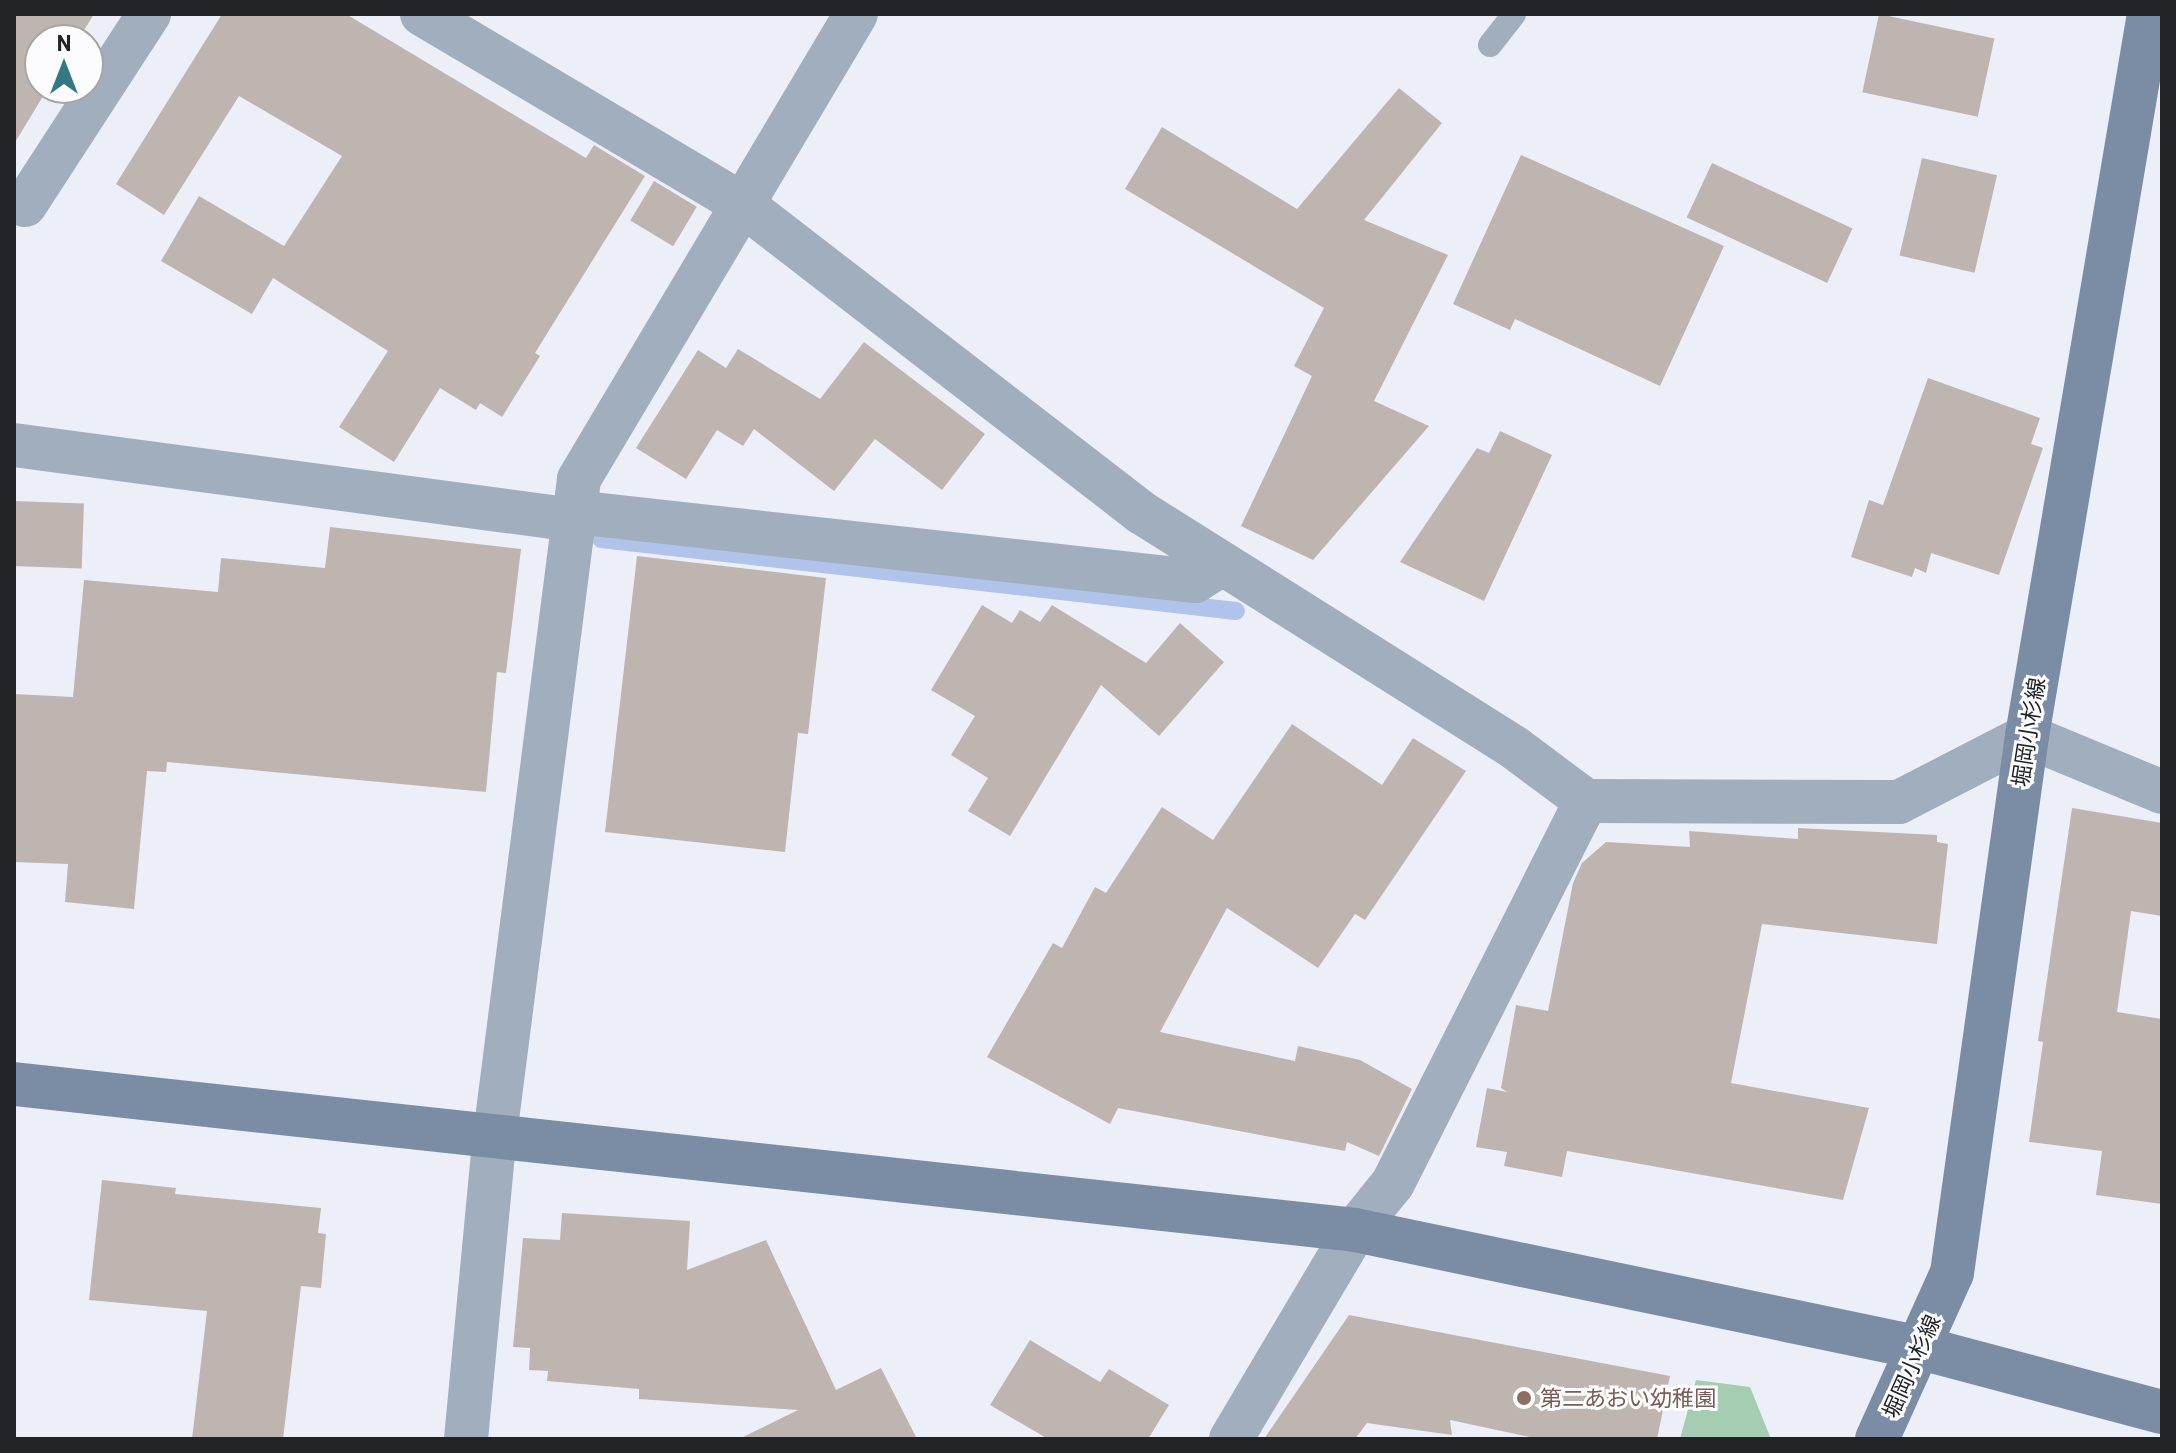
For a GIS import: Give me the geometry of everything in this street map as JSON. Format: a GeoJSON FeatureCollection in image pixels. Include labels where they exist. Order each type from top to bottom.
{"type":"FeatureCollection","features":[{"type":"Feature","properties":{"kind":"street"},"geometry":{"type":"LineString","coordinates":[[18,210],[149,14]]}},
{"type":"Feature","properties":{"kind":"street"},"geometry":{"type":"LineString","coordinates":[[422,14],[742,204],[1142,513],[1515,748],[1586,801],[1899,802],[2027,736],[2162,792]]}},
{"type":"Feature","properties":{"kind":"street"},"geometry":{"type":"LineString","coordinates":[[466,1439],[495,1135],[579,479],[856,14]]}},
{"type":"Feature","properties":{"kind":"street","name":"堀岡小杉線"},"geometry":{"type":"LineString","coordinates":[[1877,1439],[1921,1348],[1952,1273],[2027,736],[2149,14]]}},
{"type":"Feature","properties":{"kind":"street"},"geometry":{"type":"LineString","coordinates":[[14,445],[574,516],[1195,581],[1222,564]]}},
{"type":"Feature","properties":{"kind":"street"},"geometry":{"type":"LineString","coordinates":[[1231,1439],[1355,1230],[1393,1183],[1586,801]]}},
{"type":"Feature","properties":{"kind":"street"},"geometry":{"type":"LineString","coordinates":[[14,1084],[1355,1230],[1921,1348],[2162,1412]]}},
{"type":"Feature","properties":{"kind":"lane"},"geometry":{"type":"LineString","coordinates":[[1490,45],[1514,14]]}},
{"type":"Feature","properties":{"kind":"green space"},"geometry":{"type":"Polygon","coordinates":[[[1696,1380],[1750,1387],[1771,1439],[1680,1439],[1696,1380]]]}},
{"type":"Feature","properties":{"kind":"building"},"geometry":{"type":"Polygon","coordinates":[[[14,14],[94,14],[88,24],[24,24],[24,104],[38,104],[14,144],[14,14]]]}},
{"type":"Feature","properties":{"kind":"building"},"geometry":{"type":"Polygon","coordinates":[[[222,14],[346,14],[586,158],[594,145],[645,176],[535,353],[540,356],[502,417],[480,403],[476,410],[440,388],[394,462],[339,427],[388,351],[273,278],[252,314],[161,261],[199,196],[284,246],[342,156],[239,96],[164,215],[116,184],[222,14]]]}},
{"type":"Feature","properties":{"kind":"building"},"geometry":{"type":"Polygon","coordinates":[[[1879,14],[1994,39],[1978,117],[1862,92],[1879,14]]]}},
{"type":"Feature","properties":{"kind":"building"},"geometry":{"type":"Polygon","coordinates":[[[1399,88],[1442,123],[1364,220],[1448,255],[1374,401],[1429,426],[1313,560],[1241,526],[1312,376],[1294,366],[1324,308],[1125,189],[1162,127],[1297,209],[1399,88]]]}},
{"type":"Feature","properties":{"kind":"building"},"geometry":{"type":"Polygon","coordinates":[[[1521,155],[1724,246],[1660,386],[1515,319],[1510,330],[1453,304],[1521,155]]]}},
{"type":"Feature","properties":{"kind":"building"},"geometry":{"type":"Polygon","coordinates":[[[1922,158],[1997,175],[1975,273],[1900,255],[1922,158]]]}},
{"type":"Feature","properties":{"kind":"building"},"geometry":{"type":"Polygon","coordinates":[[[1712,163],[1852,229],[1827,283],[1687,217],[1712,163]]]}},
{"type":"Feature","properties":{"kind":"building"},"geometry":{"type":"Polygon","coordinates":[[[654,181],[697,207],[673,246],[630,220],[654,181]]]}},
{"type":"Feature","properties":{"kind":"building"},"geometry":{"type":"Polygon","coordinates":[[[864,342],[985,434],[942,490],[875,439],[834,491],[754,429],[743,446],[717,430],[686,479],[636,448],[698,350],[726,368],[738,349],[820,399],[864,342]]]}},
{"type":"Feature","properties":{"kind":"building"},"geometry":{"type":"Polygon","coordinates":[[[1928,378],[2040,418],[2031,444],[2043,448],[1999,575],[1931,553],[1926,573],[1915,568],[1912,577],[1851,557],[1869,500],[1883,505],[1928,378]]]}},
{"type":"Feature","properties":{"kind":"building"},"geometry":{"type":"Polygon","coordinates":[[[1500,431],[1552,455],[1484,601],[1400,562],[1477,448],[1489,453],[1500,431]]]}},
{"type":"Feature","properties":{"kind":"building"},"geometry":{"type":"Polygon","coordinates":[[[14,501],[84,503],[82,568],[14,566],[14,501]]]}},
{"type":"Feature","properties":{"kind":"building"},"geometry":{"type":"Polygon","coordinates":[[[330,527],[521,549],[506,673],[497,672],[486,792],[167,762],[166,772],[147,771],[134,909],[65,902],[68,864],[14,862],[14,694],[73,697],[84,580],[218,592],[221,558],[325,568],[330,527]]]}},
{"type":"Feature","properties":{"kind":"building"},"geometry":{"type":"Polygon","coordinates":[[[637,556],[826,578],[808,734],[798,733],[785,852],[605,832],[637,556]]]}},
{"type":"Feature","properties":{"kind":"building"},"geometry":{"type":"Polygon","coordinates":[[[982,605],[1012,623],[1020,610],[1040,622],[1052,605],[1146,663],[1180,623],[1224,662],[1159,736],[1101,685],[1010,836],[968,811],[988,778],[951,755],[975,716],[931,690],[982,605]]]}},
{"type":"Feature","properties":{"kind":"building"},"geometry":{"type":"Polygon","coordinates":[[[1292,724],[1382,785],[1413,738],[1466,771],[1365,920],[1355,914],[1318,968],[1227,908],[1160,1032],[1295,1061],[1298,1046],[1360,1060],[1412,1089],[1379,1156],[1347,1142],[1345,1151],[1118,1108],[1110,1124],[987,1057],[1053,943],[1062,948],[1095,887],[1106,893],[1162,807],[1213,840],[1292,724]]]}},
{"type":"Feature","properties":{"kind":"building"},"geometry":{"type":"Polygon","coordinates":[[[2072,808],[2162,823],[2162,916],[2131,911],[2117,1012],[2162,1019],[2162,1204],[2096,1195],[2102,1151],[2029,1142],[2043,1042],[2038,1041],[2072,808]]]}},
{"type":"Feature","properties":{"kind":"building"},"geometry":{"type":"Polygon","coordinates":[[[1798,828],[1937,835],[1937,842],[1948,844],[1937,944],[1762,924],[1731,1083],[1869,1108],[1843,1200],[1567,1151],[1562,1177],[1504,1166],[1507,1152],[1476,1147],[1487,1088],[1507,1092],[1501,1088],[1516,1005],[1548,1011],[1573,883],[1582,863],[1606,842],[1690,847],[1689,831],[1798,839],[1798,828]]]}},
{"type":"Feature","properties":{"kind":"building"},"geometry":{"type":"Polygon","coordinates":[[[102,1180],[176,1188],[175,1194],[321,1208],[318,1233],[326,1234],[321,1288],[301,1286],[283,1439],[192,1439],[207,1311],[89,1300],[102,1180]]]}},
{"type":"Feature","properties":{"kind":"building"},"geometry":{"type":"Polygon","coordinates":[[[562,1213],[690,1221],[687,1270],[766,1240],[836,1390],[881,1368],[917,1439],[739,1439],[798,1410],[639,1399],[639,1389],[547,1381],[548,1371],[529,1370],[530,1348],[513,1347],[523,1238],[560,1240],[562,1213]]]}},
{"type":"Feature","properties":{"kind":"building"},"geometry":{"type":"Polygon","coordinates":[[[1349,1315],[1670,1376],[1657,1439],[1539,1439],[1450,1420],[1452,1435],[1367,1423],[1355,1439],[1264,1439],[1349,1315]]]}},
{"type":"Feature","properties":{"kind":"building"},"geometry":{"type":"Polygon","coordinates":[[[1030,1340],[1100,1382],[1109,1369],[1169,1405],[1148,1439],[1048,1439],[990,1405],[1030,1340]]]}},
{"type":"Feature","properties":{"kind":"waterway"},"geometry":{"type":"LineString","coordinates":[[601,539],[1236,611]]}},
{"type":"Feature","properties":{"kind":"place","name":"第二あおい幼稚園"},"geometry":{"type":"Point","coordinates":[1524,1398]}}]}
